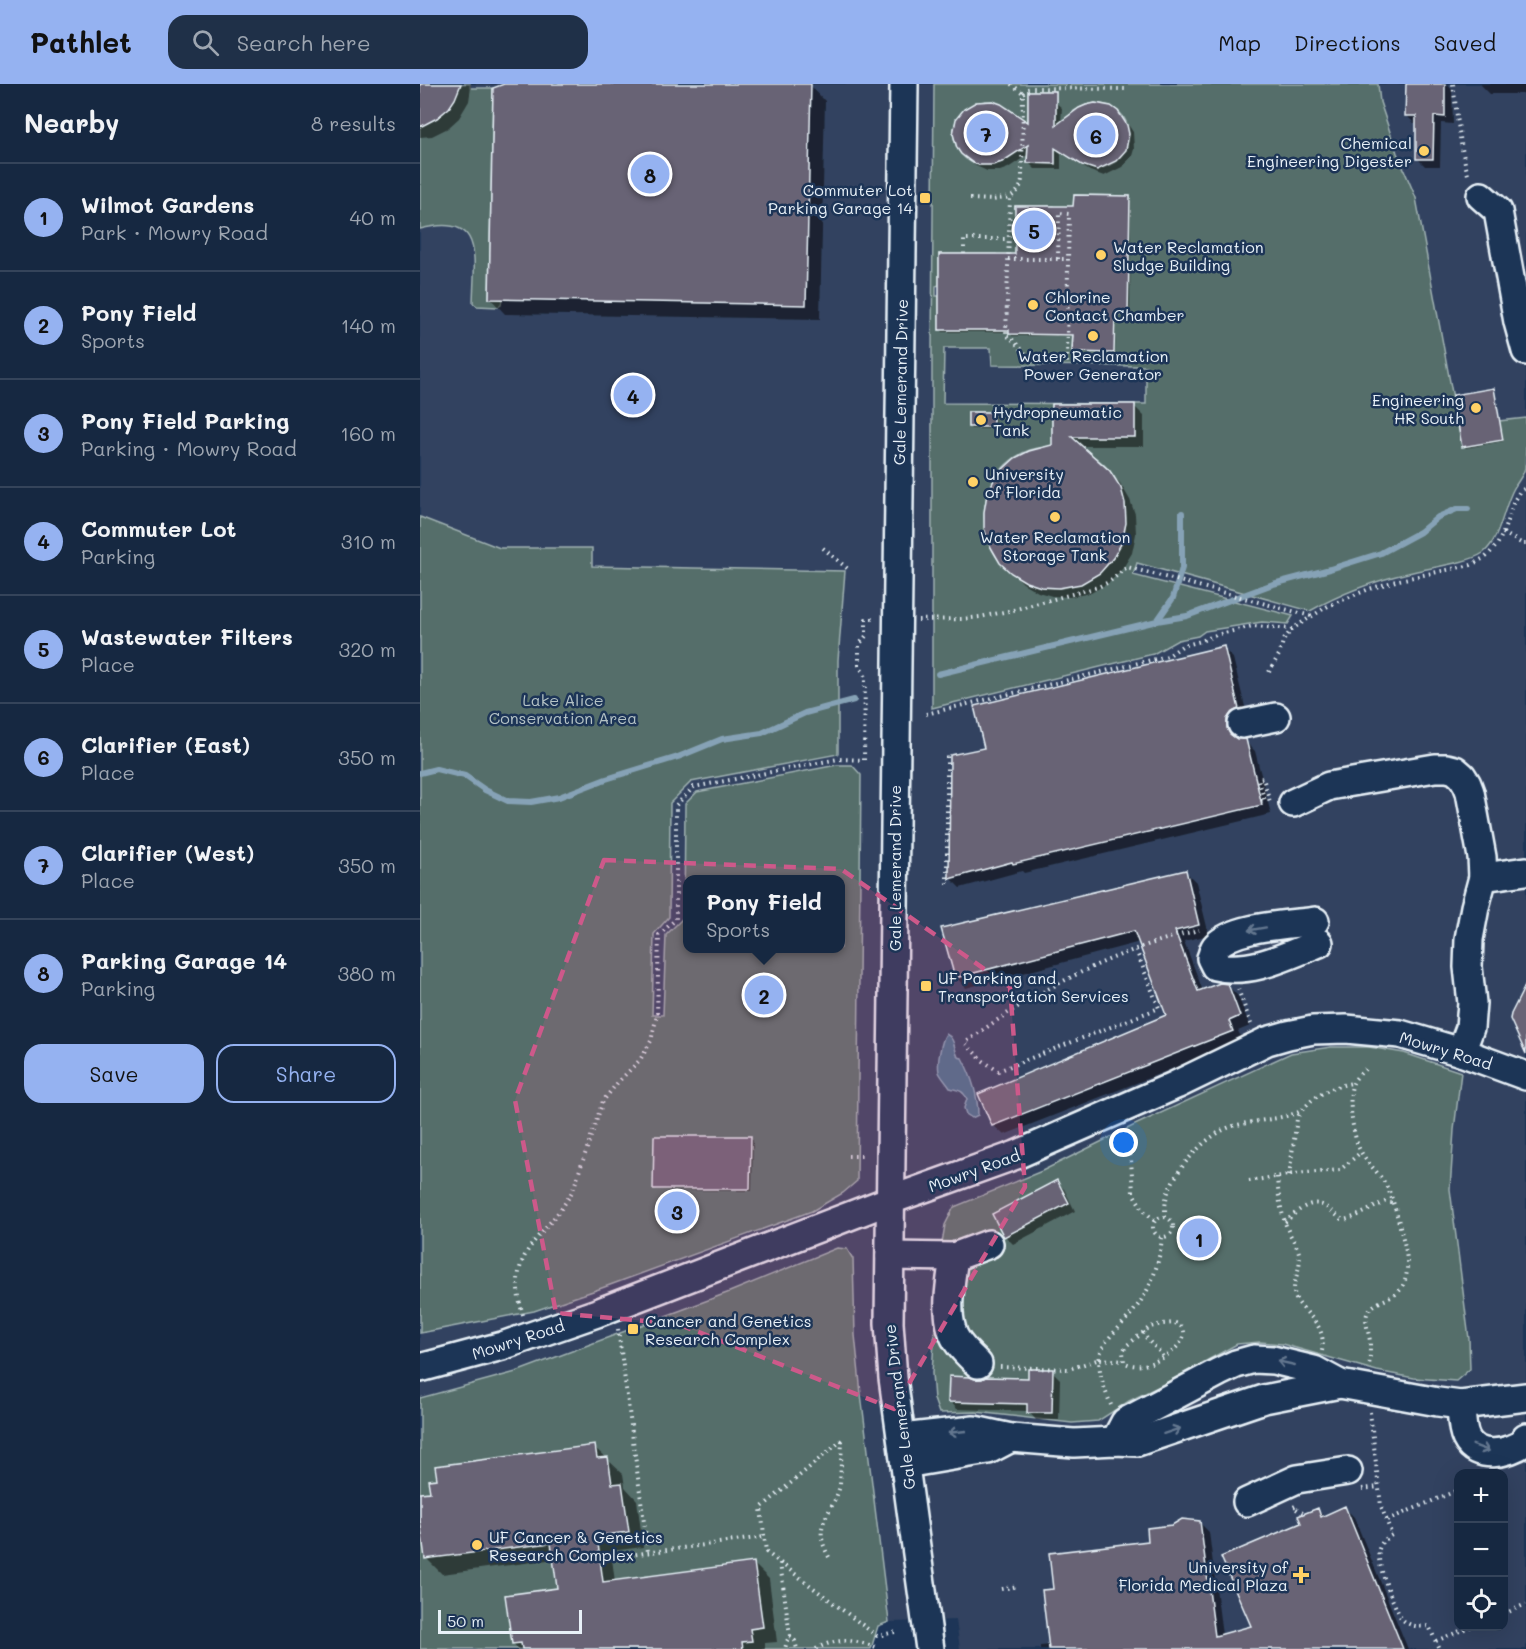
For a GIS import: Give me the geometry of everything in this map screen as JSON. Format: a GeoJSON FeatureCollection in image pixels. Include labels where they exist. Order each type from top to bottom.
{"type":"FeatureCollection","features":[{"type":"Feature","properties":{"kind":"street","name":"Gale Lemerand Drive"},"geometry":{"type":"LineString","coordinates":[[904,84],[890,1334],[893,1378],[930,1649]]}},
{"type":"Feature","properties":{"kind":"street"},"geometry":{"type":"LineString","coordinates":[[1481,196],[1497,211],[1518,322],[1526,351]]}},
{"type":"Feature","properties":{"kind":"street"},"geometry":{"type":"LineString","coordinates":[[1242,724],[1276,717]]}},
{"type":"Feature","properties":{"kind":"street"},"geometry":{"type":"LineString","coordinates":[[1281,803],[1329,786],[1436,768],[1455,770],[1462,776],[1470,792],[1482,857],[1483,878],[1468,939],[1472,1003],[1470,1028],[1461,1052]]}},
{"type":"Feature","properties":{"kind":"street"},"geometry":{"type":"LineString","coordinates":[[1483,878],[1526,871]]}},
{"type":"Feature","properties":{"kind":"street","name":"Mowry Road"},"geometry":{"type":"LineString","coordinates":[[420,1368],[501,1346],[597,1313],[891,1200],[1016,1155],[1176,1085],[1267,1041],[1288,1035],[1331,1029],[1372,1030],[1400,1034],[1461,1052],[1526,1076]]}},
{"type":"Feature","properties":{"kind":"street"},"geometry":{"type":"LineString","coordinates":[[890,1256],[954,1257],[989,1244]]}},
{"type":"Feature","properties":{"kind":"street"},"geometry":{"type":"LineString","coordinates":[[954,1257],[949,1302],[952,1332],[963,1349],[987,1364]]}},
{"type":"Feature","properties":{"kind":"street"},"geometry":{"type":"LineString","coordinates":[[1115,1441],[1125,1422],[1236,1364],[1254,1359],[1273,1360],[1314,1370],[1340,1384],[1438,1402],[1461,1405],[1526,1397]]}},
{"type":"Feature","properties":{"kind":"street"},"geometry":{"type":"LineString","coordinates":[[1220,1372],[1231,1412]]}},
{"type":"Feature","properties":{"kind":"street"},"geometry":{"type":"LineString","coordinates":[[902,1438],[974,1430],[1011,1438],[1074,1443],[1137,1442],[1264,1400],[1340,1384]]}},
{"type":"Feature","properties":{"kind":"street"},"geometry":{"type":"LineString","coordinates":[[1461,1405],[1466,1437],[1471,1445],[1482,1452],[1515,1449],[1525,1442],[1526,1437]]}},
{"type":"Feature","properties":{"kind":"street"},"geometry":{"type":"LineString","coordinates":[[905,1464],[988,1450],[1011,1438]]}},
{"type":"Feature","properties":{"kind":"street"},"geometry":{"type":"LineString","coordinates":[[1247,1502],[1297,1479],[1348,1472]]}},
{"type":"Feature","properties":{"kind":"path"},"geometry":{"type":"LineString","coordinates":[[1011,84],[1023,93]]}},
{"type":"Feature","properties":{"kind":"path"},"geometry":{"type":"LineString","coordinates":[[1453,84],[1466,166],[1474,190],[1481,196]]}},
{"type":"Feature","properties":{"kind":"path"},"geometry":{"type":"LineString","coordinates":[[970,199],[993,200],[1010,197],[1018,190],[1022,179],[1023,93],[1027,89],[1127,89]]}},
{"type":"Feature","properties":{"kind":"path"},"geometry":{"type":"LineString","coordinates":[[1010,197],[1006,336],[1010,337],[1036,365]]}},
{"type":"Feature","properties":{"kind":"path"},"geometry":{"type":"LineString","coordinates":[[1058,259],[1059,213],[1069,214],[1067,366]]}},
{"type":"Feature","properties":{"kind":"path"},"geometry":{"type":"LineString","coordinates":[[964,254],[964,239],[1009,239]]}},
{"type":"Feature","properties":{"kind":"path"},"geometry":{"type":"LineString","coordinates":[[1008,259],[1068,259]]}},
{"type":"Feature","properties":{"kind":"path"},"geometry":{"type":"LineString","coordinates":[[1269,672],[1280,653],[1283,641],[1292,629],[1342,599],[1399,580],[1471,565],[1491,553],[1503,533],[1517,496],[1526,488]]}},
{"type":"Feature","properties":{"kind":"path"},"geometry":{"type":"LineString","coordinates":[[1503,533],[1526,544]]}},
{"type":"Feature","properties":{"kind":"path"},"geometry":{"type":"LineString","coordinates":[[823,548],[848,569]]}},
{"type":"Feature","properties":{"kind":"path"},"geometry":{"type":"LineString","coordinates":[[925,620],[980,617],[1081,593],[1109,582],[1127,567],[1311,616]]}},
{"type":"Feature","properties":{"kind":"path"},"geometry":{"type":"LineString","coordinates":[[525,1318],[517,1286],[522,1261],[536,1239],[571,1195],[603,1101],[640,1060],[651,1041],[657,1015],[658,935],[676,919],[676,805],[694,787],[838,759],[864,760],[865,676],[859,665],[859,645],[866,636],[866,619]]}},
{"type":"Feature","properties":{"kind":"path"},"geometry":{"type":"LineString","coordinates":[[926,714],[1168,656],[1182,646],[1253,626],[1292,629]]}},
{"type":"Feature","properties":{"kind":"path"},"geometry":{"type":"LineString","coordinates":[[947,753],[947,884]]}},
{"type":"Feature","properties":{"kind":"path"},"geometry":{"type":"LineString","coordinates":[[1261,801],[1265,801],[1258,779],[1263,778],[1281,803]]}},
{"type":"Feature","properties":{"kind":"path"},"geometry":{"type":"LineString","coordinates":[[1136,950],[1159,1008],[998,1071],[982,1060],[965,1043],[1006,1014],[1084,971],[1136,950],[1204,928]]}},
{"type":"Feature","properties":{"kind":"path"},"geometry":{"type":"LineString","coordinates":[[1365,1069],[1353,1083],[1351,1111],[1356,1140],[1360,1152],[1383,1179],[1389,1190],[1403,1238],[1407,1269],[1405,1284],[1401,1290],[1373,1306],[1368,1312],[1366,1319],[1370,1341],[1368,1376]]}},
{"type":"Feature","properties":{"kind":"path"},"geometry":{"type":"LineString","coordinates":[[1165,1217],[1169,1190],[1187,1160],[1199,1147],[1233,1126],[1301,1110],[1328,1089],[1353,1083]]}},
{"type":"Feature","properties":{"kind":"path"},"geometry":{"type":"LineString","coordinates":[[1289,1175],[1297,1119],[1301,1110]]}},
{"type":"Feature","properties":{"kind":"path"},"geometry":{"type":"LineString","coordinates":[[1125,1129],[1131,1159],[1133,1193],[1144,1211],[1155,1221]]}},
{"type":"Feature","properties":{"kind":"path"},"geometry":{"type":"LineString","coordinates":[[1249,1181],[1340,1170],[1360,1152]]}},
{"type":"Feature","properties":{"kind":"path"},"geometry":{"type":"LineString","coordinates":[[848,1156],[862,1156]]}},
{"type":"Feature","properties":{"kind":"path"},"geometry":{"type":"LineString","coordinates":[[1277,1177],[1285,1223],[1299,1253],[1294,1288],[1295,1297],[1321,1331],[1323,1343],[1321,1354]]}},
{"type":"Feature","properties":{"kind":"path"},"geometry":{"type":"LineString","coordinates":[[1285,1223],[1301,1209],[1315,1203],[1343,1220],[1375,1209],[1384,1202],[1392,1203]]}},
{"type":"Feature","properties":{"kind":"path"},"geometry":{"type":"LineString","coordinates":[[1161,1216],[1165,1217],[1173,1223],[1173,1230],[1169,1236],[1162,1238],[1155,1234],[1152,1227],[1161,1216]]}},
{"type":"Feature","properties":{"kind":"path"},"geometry":{"type":"LineString","coordinates":[[1112,1408],[1103,1381],[1100,1359],[1102,1349],[1152,1282],[1158,1268],[1162,1238]]}},
{"type":"Feature","properties":{"kind":"path"},"geometry":{"type":"LineString","coordinates":[[987,1364],[1069,1370],[1100,1359],[1123,1361],[1129,1366],[1137,1367],[1150,1364],[1175,1349],[1183,1341],[1184,1330],[1181,1324],[1162,1324],[1150,1327],[1126,1346],[1123,1361]]}},
{"type":"Feature","properties":{"kind":"path"},"geometry":{"type":"LineString","coordinates":[[618,1328],[648,1552]]}},
{"type":"Feature","properties":{"kind":"path"},"geometry":{"type":"LineString","coordinates":[[1143,1332],[1148,1343],[1158,1348],[1163,1357]]}},
{"type":"Feature","properties":{"kind":"path"},"geometry":{"type":"LineString","coordinates":[[1370,1408],[1382,1506],[1392,1534],[1381,1545],[1378,1562],[1401,1618],[1417,1627],[1429,1626],[1439,1649]]}},
{"type":"Feature","properties":{"kind":"path"},"geometry":{"type":"LineString","coordinates":[[829,1557],[822,1543],[822,1530],[839,1491],[842,1440],[761,1508],[766,1552],[877,1636],[895,1632]]}},
{"type":"Feature","properties":{"kind":"path"},"geometry":{"type":"LineString","coordinates":[[1387,1520],[1454,1492]]}},
{"type":"Feature","properties":{"kind":"path"},"geometry":{"type":"LineString","coordinates":[[1302,1503],[1293,1507],[1304,1514]]}},
{"type":"Feature","properties":{"kind":"path"},"geometry":{"type":"LineString","coordinates":[[600,1559],[764,1537]]}},
{"type":"Feature","properties":{"kind":"path"},"geometry":{"type":"LineString","coordinates":[[780,1563],[790,1636],[795,1641],[797,1649]]}},
{"type":"Feature","properties":{"kind":"path"},"geometry":{"type":"LineString","coordinates":[[1001,1589],[1018,1587]]}},
{"type":"Feature","properties":{"kind":"path"},"geometry":{"type":"LineString","coordinates":[[1508,1612],[1526,1605]]}},
{"type":"Feature","properties":{"kind":"path"},"geometry":{"type":"LineString","coordinates":[[1436,1641],[1460,1631]]}},
{"type":"Feature","properties":{"kind":"path"},"geometry":{"type":"LineString","coordinates":[[786,1649],[790,1636]]}},
{"type":"Feature","properties":{"kind":"path"},"geometry":{"type":"LineString","coordinates":[[816,1649],[845,1640],[878,1648]]}},
{"type":"Feature","properties":{"kind":"highlighted area"},"geometry":{"type":"Polygon","coordinates":[[[604,860],[841,869],[1010,987],[1025,1187],[894,1409],[678,1324],[556,1313],[515,1100],[604,860]]]}},
{"type":"Feature","properties":{"kind":"shaded area","name":"University of Florida"},"geometry":{"type":"Polygon","coordinates":[[[420,84],[1526,84],[1526,1649],[960,1649],[956,1620],[889,1622],[878,1626],[871,1649],[420,1649],[420,84]]]}},
{"type":"Feature","properties":{"kind":"shaded area"},"geometry":{"type":"Polygon","coordinates":[[[946,1034],[953,1041],[958,1057],[962,1058],[973,1086],[978,1115],[972,1118],[966,1114],[964,1108],[967,1099],[964,1094],[950,1088],[939,1072],[940,1052],[946,1034]]]}},
{"type":"Feature","properties":{"kind":"green space"},"geometry":{"type":"Polygon","coordinates":[[[420,84],[470,84],[470,88],[493,88],[489,299],[502,299],[498,307],[477,306],[473,303],[474,255],[466,233],[456,227],[441,225],[420,229],[420,84]]]}},
{"type":"Feature","properties":{"kind":"green space"},"geometry":{"type":"Polygon","coordinates":[[[934,84],[1378,84],[1380,102],[1397,153],[1416,198],[1462,447],[1502,440],[1499,421],[1526,418],[1525,468],[1510,496],[1494,540],[1483,553],[1476,557],[1383,580],[1345,594],[1310,611],[1137,563],[1133,575],[1293,616],[1288,624],[1262,622],[1205,631],[1198,636],[1178,640],[1153,654],[932,708],[934,84]],[[1028,91],[1027,163],[1055,163],[1056,91],[1028,91]],[[985,101],[968,107],[958,117],[954,129],[955,142],[961,153],[971,162],[985,165],[1002,162],[1008,109],[993,101],[985,101]],[[1095,103],[1074,111],[1076,161],[1094,168],[1108,166],[1120,158],[1127,146],[1129,132],[1124,119],[1113,108],[1095,103]],[[1074,195],[1072,314],[1128,315],[1130,196],[1074,195]],[[1015,206],[1015,255],[1054,255],[1054,206],[1015,206]],[[939,254],[939,285],[936,286],[936,296],[939,296],[939,330],[996,330],[996,254],[939,254]],[[1009,275],[1009,334],[1056,335],[1009,275]],[[1073,319],[1072,352],[1114,353],[1073,319]],[[944,348],[943,403],[1146,404],[1146,366],[992,365],[991,348],[944,348]],[[1135,404],[1052,405],[1052,437],[1135,437],[1135,404]],[[968,412],[968,427],[993,427],[993,412],[968,412]],[[1062,446],[1030,450],[1018,456],[999,473],[987,496],[985,522],[992,549],[1010,571],[1033,584],[1061,588],[1076,585],[1092,577],[1112,560],[1125,530],[1126,514],[1118,483],[1109,469],[1084,452],[1062,446]]]}},
{"type":"Feature","properties":{"kind":"green space","name":"Lake Alice Conservation Area"},"geometry":{"type":"Polygon","coordinates":[[[420,517],[500,548],[592,548],[592,566],[845,571],[838,660],[838,754],[691,782],[670,803],[669,917],[654,934],[652,1015],[663,1015],[666,935],[683,918],[683,953],[845,953],[845,875],[684,875],[685,804],[697,792],[837,765],[852,765],[861,775],[857,1181],[843,1193],[812,1211],[534,1311],[420,1333],[420,517]]]}},
{"type":"Feature","properties":{"kind":"green space"},"geometry":{"type":"Polygon","coordinates":[[[1331,1047],[1369,1047],[1404,1053],[1461,1072],[1450,1189],[1469,1339],[1470,1369],[1456,1381],[1414,1378],[1377,1371],[1282,1344],[1260,1342],[1237,1344],[1129,1401],[1098,1421],[1072,1423],[976,1412],[939,1413],[934,1399],[932,1373],[939,1261],[945,1225],[954,1207],[1042,1171],[1291,1053],[1331,1047]]]}},
{"type":"Feature","properties":{"kind":"green space"},"geometry":{"type":"Polygon","coordinates":[[[837,1248],[847,1249],[853,1259],[855,1335],[889,1622],[878,1626],[871,1649],[420,1649],[420,1398],[516,1372],[727,1293],[837,1248]]]}},
{"type":"Feature","properties":{"kind":"building"},"geometry":{"type":"Polygon","coordinates":[[[420,84],[461,84],[449,108],[420,127],[420,84]]]}},
{"type":"Feature","properties":{"kind":"building"},"geometry":{"type":"Polygon","coordinates":[[[504,84],[811,84],[806,305],[489,299],[493,88],[504,84]]]}},
{"type":"Feature","properties":{"kind":"building"},"geometry":{"type":"Polygon","coordinates":[[[1406,84],[1445,84],[1445,117],[1434,116],[1433,159],[1416,159],[1416,116],[1405,116],[1406,84]]]}},
{"type":"Feature","properties":{"kind":"building"},"geometry":{"type":"Polygon","coordinates":[[[1028,91],[1056,91],[1056,125],[1086,105],[1095,103],[1111,106],[1118,111],[1127,125],[1129,134],[1126,150],[1116,161],[1097,170],[1082,165],[1055,148],[1055,164],[1027,163],[1028,145],[1002,162],[993,165],[973,163],[961,154],[953,134],[956,119],[964,109],[976,102],[993,101],[1028,122],[1028,91]]]}},
{"type":"Feature","properties":{"kind":"building"},"geometry":{"type":"Polygon","coordinates":[[[1074,195],[1130,196],[1128,315],[1115,315],[1114,353],[1072,352],[1073,335],[1009,334],[1009,330],[939,330],[939,254],[1015,254],[1015,206],[1073,206],[1074,195]]]}},
{"type":"Feature","properties":{"kind":"building","name":"Engineering HR South"},"geometry":{"type":"Polygon","coordinates":[[[1494,388],[1503,440],[1462,447],[1453,395],[1494,388]]]}},
{"type":"Feature","properties":{"kind":"building","name":"Water Reclamation Storage Tank"},"geometry":{"type":"Polygon","coordinates":[[[1052,404],[1135,404],[1135,437],[1072,437],[1110,471],[1121,488],[1125,503],[1126,523],[1122,542],[1113,558],[1100,573],[1081,584],[1059,588],[1041,587],[1026,582],[1011,573],[1000,563],[989,544],[984,528],[987,494],[1003,469],[1015,458],[1029,451],[1052,445],[1052,404]]]}},
{"type":"Feature","properties":{"kind":"building","name":"Hydropneumatic Tank"},"geometry":{"type":"Polygon","coordinates":[[[968,412],[993,412],[993,427],[968,427],[968,412]]]}},
{"type":"Feature","properties":{"kind":"building"},"geometry":{"type":"Polygon","coordinates":[[[1224,646],[1239,709],[1232,712],[1227,719],[1227,728],[1230,734],[1237,739],[1246,739],[1262,805],[1013,864],[1012,862],[949,879],[950,755],[984,748],[974,706],[1224,646]]]}},
{"type":"Feature","properties":{"kind":"building"},"geometry":{"type":"Polygon","coordinates":[[[1186,870],[1199,925],[1175,931],[1198,991],[1220,983],[1228,984],[1240,1016],[1229,1021],[1233,1031],[992,1126],[978,1094],[1166,1015],[1134,931],[955,978],[941,928],[1186,870]]]}},
{"type":"Feature","properties":{"kind":"building"},"geometry":{"type":"Polygon","coordinates":[[[1526,984],[1526,1054],[1510,1019],[1526,984]]]}},
{"type":"Feature","properties":{"kind":"building"},"geometry":{"type":"Polygon","coordinates":[[[654,1136],[751,1136],[750,1189],[653,1189],[654,1136]]]}},
{"type":"Feature","properties":{"kind":"building"},"geometry":{"type":"Polygon","coordinates":[[[1057,1180],[1069,1203],[1004,1237],[992,1214],[1057,1180]]]}},
{"type":"Feature","properties":{"kind":"building"},"geometry":{"type":"Polygon","coordinates":[[[1028,1369],[1053,1369],[1052,1413],[1027,1413],[1027,1404],[948,1402],[949,1376],[975,1379],[985,1377],[1028,1378],[1028,1369]]]}},
{"type":"Feature","properties":{"kind":"building","name":"UF Cancer & Genetics Research Complex"},"geometry":{"type":"Polygon","coordinates":[[[595,1445],[597,1458],[608,1457],[612,1484],[622,1483],[629,1532],[597,1536],[603,1582],[754,1562],[763,1627],[750,1629],[752,1641],[742,1642],[743,1649],[522,1649],[521,1643],[512,1644],[505,1595],[557,1588],[551,1543],[425,1559],[420,1520],[420,1493],[430,1492],[428,1480],[437,1479],[435,1466],[595,1445]]]}},
{"type":"Feature","properties":{"kind":"building"},"geometry":{"type":"Polygon","coordinates":[[[1345,1506],[1403,1649],[1049,1649],[1042,1590],[1053,1589],[1049,1553],[1148,1541],[1147,1528],[1172,1525],[1182,1519],[1200,1521],[1215,1636],[1251,1626],[1221,1557],[1301,1523],[1298,1516],[1318,1508],[1321,1517],[1345,1506]]]}},
{"type":"Feature","properties":{"kind":"waterway"},"geometry":{"type":"LineString","coordinates":[[938,674],[1157,621],[1187,616],[1273,584],[1381,553],[1420,532],[1438,517],[1457,509],[1468,509]]}},
{"type":"Feature","properties":{"kind":"waterway"},"geometry":{"type":"LineString","coordinates":[[1157,621],[1173,598],[1182,568],[1182,513]]}},
{"type":"Feature","properties":{"kind":"waterway"},"geometry":{"type":"LineString","coordinates":[[420,773],[436,769],[465,776],[485,790],[508,801],[531,802],[559,797],[606,779],[678,757],[722,739],[762,733],[805,713],[854,700]]}},
{"type":"Feature","properties":{"kind":"place","name":"Clarifier (West)"},"geometry":{"type":"Point","coordinates":[986,133]}},
{"type":"Feature","properties":{"kind":"place","name":"Clarifier (East)"},"geometry":{"type":"Point","coordinates":[1096,135]}},
{"type":"Feature","properties":{"kind":"place","name":"Chemical Engineering Digester"},"geometry":{"type":"Point","coordinates":[1424,151]}},
{"type":"Feature","properties":{"kind":"place","name":"Parking Garage 14"},"geometry":{"type":"Point","coordinates":[650,174]}},
{"type":"Feature","properties":{"kind":"place","name":"Commuter Lot Parking Garage 14"},"geometry":{"type":"Point","coordinates":[925,198]}},
{"type":"Feature","properties":{"kind":"place","name":"Wastewater Filters"},"geometry":{"type":"Point","coordinates":[1034,230]}},
{"type":"Feature","properties":{"kind":"place","name":"Water Reclamation Sludge Building"},"geometry":{"type":"Point","coordinates":[1101,255]}},
{"type":"Feature","properties":{"kind":"place","name":"Chlorine Contact Chamber"},"geometry":{"type":"Point","coordinates":[1033,305]}},
{"type":"Feature","properties":{"kind":"place","name":"Water Reclamation Power Generator"},"geometry":{"type":"Point","coordinates":[1093,336]}},
{"type":"Feature","properties":{"kind":"place","name":"Commuter Lot"},"geometry":{"type":"Point","coordinates":[633,395]}},
{"type":"Feature","properties":{"kind":"place","name":"Engineering HR South"},"geometry":{"type":"Point","coordinates":[1476,408]}},
{"type":"Feature","properties":{"kind":"place","name":"Hydropneumatic Tank"},"geometry":{"type":"Point","coordinates":[981,420]}},
{"type":"Feature","properties":{"kind":"place","name":"University of Florida"},"geometry":{"type":"Point","coordinates":[973,482]}},
{"type":"Feature","properties":{"kind":"place","name":"Water Reclamation Storage Tank"},"geometry":{"type":"Point","coordinates":[1055,517]}},
{"type":"Feature","properties":{"kind":"place","name":"UF Parking and Transportation Services"},"geometry":{"type":"Point","coordinates":[926,986]}},
{"type":"Feature","properties":{"kind":"place","name":"Pony Field"},"geometry":{"type":"Point","coordinates":[764,995]}},
{"type":"Feature","properties":{"kind":"place","name":"Pony Field Parking"},"geometry":{"type":"Point","coordinates":[677,1211]}},
{"type":"Feature","properties":{"kind":"place","name":"Wilmot Gardens"},"geometry":{"type":"Point","coordinates":[1199,1238]}},
{"type":"Feature","properties":{"kind":"place","name":"Cancer and Genetics Research Complex"},"geometry":{"type":"Point","coordinates":[633,1329]}},
{"type":"Feature","properties":{"kind":"place","name":"UF Cancer & Genetics Research Complex"},"geometry":{"type":"Point","coordinates":[477,1545]}},
{"type":"Feature","properties":{"kind":"place","name":"University of Florida Medical Plaza"},"geometry":{"type":"Point","coordinates":[1301,1575]}}]}
